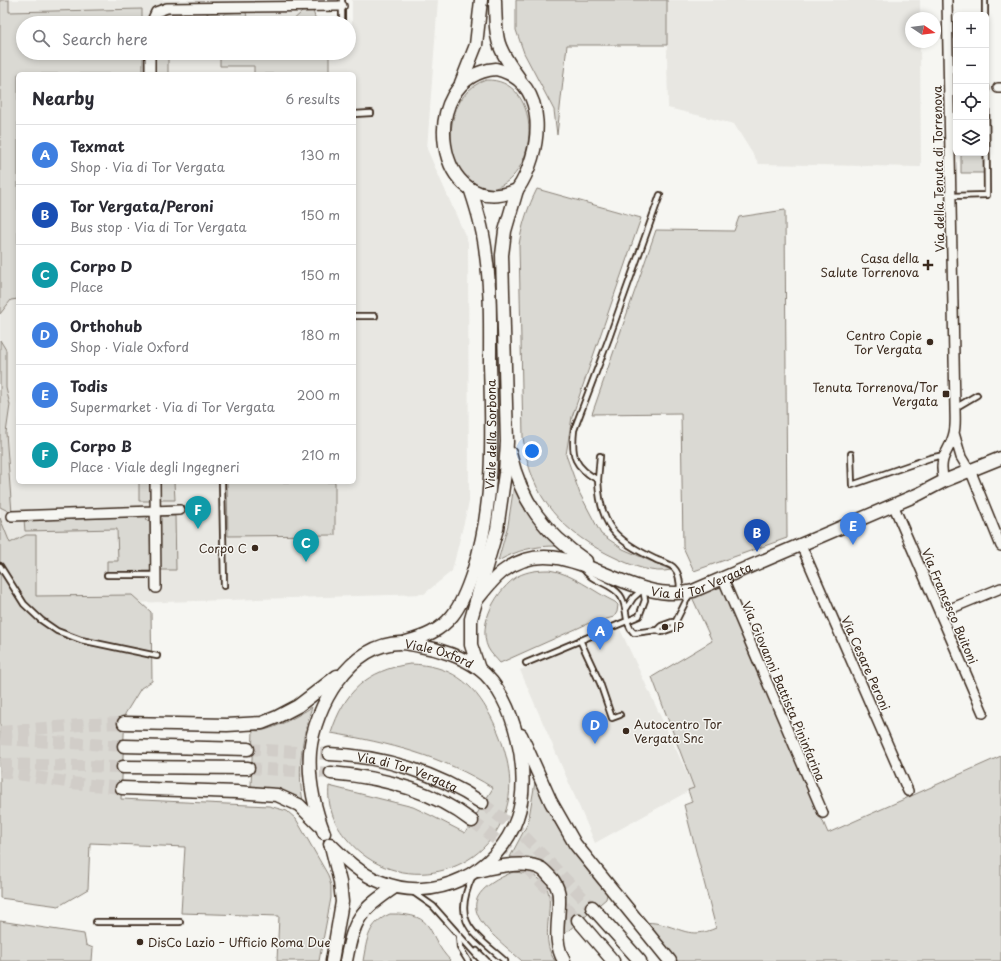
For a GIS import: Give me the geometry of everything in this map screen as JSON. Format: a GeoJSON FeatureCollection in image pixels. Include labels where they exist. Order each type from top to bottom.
{"type":"FeatureCollection","features":[{"type":"Feature","properties":{"kind":"street"},"geometry":{"type":"LineString","coordinates":[[481,0],[476,45],[446,112],[444,122],[445,146],[452,169],[471,191],[489,196],[517,190],[531,163],[536,136],[534,107],[525,87],[503,56],[498,45],[495,0]]}},
{"type":"Feature","properties":{"kind":"street","name":"Via della Tenuta di Torrenova"},"geometry":{"type":"LineString","coordinates":[[947,0],[955,408],[954,433],[961,457],[970,471],[1001,546]]}},
{"type":"Feature","properties":{"kind":"street"},"geometry":{"type":"LineString","coordinates":[[154,16],[156,12],[161,9],[342,3]]}},
{"type":"Feature","properties":{"kind":"street"},"geometry":{"type":"LineString","coordinates":[[150,60],[150,72]]}},
{"type":"Feature","properties":{"kind":"street"},"geometry":{"type":"LineString","coordinates":[[460,83],[480,72],[496,70],[508,73],[525,87]]}},
{"type":"Feature","properties":{"kind":"street","name":"Viale della Sorbona"},"geometry":{"type":"LineString","coordinates":[[479,669],[474,658],[470,639],[471,619],[499,522],[504,490],[507,442],[502,255],[505,231],[517,190]]}},
{"type":"Feature","properties":{"kind":"street","name":"Viale della Sorbona"},"geometry":{"type":"LineString","coordinates":[[402,643],[420,638],[435,631],[456,611],[468,586],[474,568],[485,521],[492,446],[488,273],[480,220],[471,191]]}},
{"type":"Feature","properties":{"kind":"street","name":"Via della Tenuta di Torrenova"},"geometry":{"type":"LineString","coordinates":[[944,481],[941,468],[944,455],[954,433]]}},
{"type":"Feature","properties":{"kind":"street","name":"Via di Tor Vergata"},"geometry":{"type":"LineString","coordinates":[[507,442],[520,485],[529,504],[540,520],[558,540],[599,572]]}},
{"type":"Feature","properties":{"kind":"street","name":"Via di Tor Vergata"},"geometry":{"type":"LineString","coordinates":[[476,601],[501,573],[525,559],[549,556],[568,559],[643,589],[686,592],[722,579],[919,494],[944,481],[1001,458]]}},
{"type":"Feature","properties":{"kind":"street"},"geometry":{"type":"LineString","coordinates":[[155,484],[156,588]]}},
{"type":"Feature","properties":{"kind":"street","name":"Via Francesco Buitoni"},"geometry":{"type":"LineString","coordinates":[[895,509],[983,713]]}},
{"type":"Feature","properties":{"kind":"street"},"geometry":{"type":"LineString","coordinates":[[12,516],[180,510]]}},
{"type":"Feature","properties":{"kind":"street","name":"Via Cesare Peroni"},"geometry":{"type":"LineString","coordinates":[[801,545],[908,791]]}},
{"type":"Feature","properties":{"kind":"street","name":"Via Giovanni Battista Pininfarina"},"geometry":{"type":"LineString","coordinates":[[722,579],[823,813]]}},
{"type":"Feature","properties":{"kind":"street"},"geometry":{"type":"LineString","coordinates":[[940,613],[1001,588]]}},
{"type":"Feature","properties":{"kind":"street","name":"Viale Oxford"},"geometry":{"type":"LineString","coordinates":[[324,833],[314,804],[310,759],[313,736],[320,713],[337,682],[356,662],[380,648],[402,643],[442,652],[479,669],[497,689],[514,723],[521,768],[521,798],[517,818],[499,850],[475,872],[445,886],[408,890]]}},
{"type":"Feature","properties":{"kind":"street"},"geometry":{"type":"LineString","coordinates":[[124,723],[227,726],[262,722],[277,718],[298,706],[356,662]]}},
{"type":"Feature","properties":{"kind":"street"},"geometry":{"type":"LineString","coordinates":[[514,723],[531,754],[551,802],[575,844],[588,863],[635,917],[670,961]]}},
{"type":"Feature","properties":{"kind":"street"},"geometry":{"type":"LineString","coordinates":[[124,746],[248,749]]}},
{"type":"Feature","properties":{"kind":"street","name":"Via di Tor Vergata"},"geometry":{"type":"LineString","coordinates":[[329,754],[366,757],[405,767],[452,786],[482,803]]}},
{"type":"Feature","properties":{"kind":"street"},"geometry":{"type":"LineString","coordinates":[[123,767],[248,768]]}},
{"type":"Feature","properties":{"kind":"street","name":"Via di Tor Vergata"},"geometry":{"type":"LineString","coordinates":[[331,773],[366,777],[403,786],[454,808],[472,821]]}},
{"type":"Feature","properties":{"kind":"street"},"geometry":{"type":"LineString","coordinates":[[122,788],[277,795],[292,801],[304,809],[324,833],[330,844],[340,882],[342,902],[332,961]]}},
{"type":"Feature","properties":{"kind":"street"},"geometry":{"type":"LineString","coordinates":[[330,844],[348,862],[362,873],[395,887],[408,890]]}},
{"type":"Feature","properties":{"kind":"street"},"geometry":{"type":"LineString","coordinates":[[475,872],[497,867],[522,865],[537,867],[546,872],[558,891],[556,936],[558,947],[564,961]]}},
{"type":"Feature","properties":{"kind":"street"},"geometry":{"type":"LineString","coordinates":[[346,961],[351,937],[359,917],[368,906],[395,887]]}},
{"type":"Feature","properties":{"kind":"street"},"geometry":{"type":"LineString","coordinates":[[592,907],[640,961]]}},
{"type":"Feature","properties":{"kind":"street"},"geometry":{"type":"LineString","coordinates":[[578,920],[613,961]]}},
{"type":"Feature","properties":{"kind":"lane"},"geometry":{"type":"LineString","coordinates":[[985,0],[985,12]]}},
{"type":"Feature","properties":{"kind":"lane"},"geometry":{"type":"LineString","coordinates":[[342,3],[342,16]]}},
{"type":"Feature","properties":{"kind":"lane"},"geometry":{"type":"LineString","coordinates":[[356,114],[371,113]]}},
{"type":"Feature","properties":{"kind":"lane"},"geometry":{"type":"LineString","coordinates":[[951,196],[988,195],[987,120]]}},
{"type":"Feature","properties":{"kind":"lane"},"geometry":{"type":"LineString","coordinates":[[598,480],[584,473],[579,467],[574,454],[574,430],[609,338],[660,194]]}},
{"type":"Feature","properties":{"kind":"lane"},"geometry":{"type":"LineString","coordinates":[[356,316],[375,316]]}},
{"type":"Feature","properties":{"kind":"lane"},"geometry":{"type":"LineString","coordinates":[[955,408],[977,395]]}},
{"type":"Feature","properties":{"kind":"lane"},"geometry":{"type":"LineString","coordinates":[[852,454],[852,485],[930,458],[944,455]]}},
{"type":"Feature","properties":{"kind":"lane"},"geometry":{"type":"LineString","coordinates":[[581,564],[590,576],[619,594],[626,609],[627,621],[630,629],[634,633],[657,630],[661,626],[672,622],[675,623],[686,598],[686,592],[674,567],[630,546],[612,532],[605,518],[599,497],[598,480],[600,456]]}},
{"type":"Feature","properties":{"kind":"lane"},"geometry":{"type":"LineString","coordinates":[[222,484],[224,586]]}},
{"type":"Feature","properties":{"kind":"lane"},"geometry":{"type":"LineString","coordinates":[[0,566],[24,604],[41,620],[57,631],[81,640],[157,656]]}},
{"type":"Feature","properties":{"kind":"lane"},"geometry":{"type":"LineString","coordinates":[[107,575],[156,575]]}},
{"type":"Feature","properties":{"kind":"lane"},"geometry":{"type":"LineString","coordinates":[[626,609],[633,598],[643,589]]}},
{"type":"Feature","properties":{"kind":"lane"},"geometry":{"type":"LineString","coordinates":[[526,663],[639,616],[642,612],[645,600],[643,589]]}},
{"type":"Feature","properties":{"kind":"lane"},"geometry":{"type":"LineString","coordinates":[[580,640],[600,683],[612,718],[620,715]]}},
{"type":"Feature","properties":{"kind":"lane","name":"Viale Oxford"},"geometry":{"type":"LineString","coordinates":[[475,872],[465,899],[465,919],[474,934],[505,961]]}},
{"type":"Feature","properties":{"kind":"lane"},"geometry":{"type":"LineString","coordinates":[[408,890],[433,906],[482,961]]}},
{"type":"Feature","properties":{"kind":"lane"},"geometry":{"type":"LineString","coordinates":[[96,922],[180,922]]}},
{"type":"Feature","properties":{"kind":"lane"},"geometry":{"type":"LineString","coordinates":[[459,936],[460,948],[468,961]]}},
{"type":"Feature","properties":{"kind":"lane"},"geometry":{"type":"LineString","coordinates":[[459,936],[487,961]]}},
{"type":"Feature","properties":{"kind":"shaded area"},"geometry":{"type":"Polygon","coordinates":[[[0,0],[302,0],[302,16],[16,16],[16,60],[356,60],[356,16],[352,16],[352,0],[438,0],[427,149],[468,242],[469,502],[452,571],[424,594],[0,607],[0,0]]]}},
{"type":"Feature","properties":{"kind":"shaded area"},"geometry":{"type":"Polygon","coordinates":[[[0,0],[9,0],[9,12],[142,9],[142,16],[16,16],[16,60],[143,60],[143,72],[16,72],[16,299],[11,300],[0,314],[0,0]]]}},
{"type":"Feature","properties":{"kind":"shaded area"},"geometry":{"type":"Polygon","coordinates":[[[516,0],[667,0],[667,45],[567,45],[557,135],[554,110],[524,53],[516,30],[516,0]]]}},
{"type":"Feature","properties":{"kind":"shaded area"},"geometry":{"type":"Polygon","coordinates":[[[666,0],[920,0],[920,12],[905,12],[905,48],[920,48],[921,167],[759,164],[734,124],[668,108],[666,0]]]}},
{"type":"Feature","properties":{"kind":"shaded area"},"geometry":{"type":"Polygon","coordinates":[[[313,11],[315,16],[298,16],[302,12],[313,11]]]}},
{"type":"Feature","properties":{"kind":"shaded area"},"geometry":{"type":"Polygon","coordinates":[[[167,12],[180,12],[180,16],[159,16],[167,12]]]}},
{"type":"Feature","properties":{"kind":"shaded area"},"geometry":{"type":"Polygon","coordinates":[[[246,12],[247,16],[222,16],[225,13],[246,12]]]}},
{"type":"Feature","properties":{"kind":"shaded area"},"geometry":{"type":"Polygon","coordinates":[[[153,60],[168,60],[168,72],[154,72],[153,60]]]}},
{"type":"Feature","properties":{"kind":"shaded area"},"geometry":{"type":"Polygon","coordinates":[[[220,60],[329,60],[329,72],[254,72],[254,66],[220,66],[220,60]]]}},
{"type":"Feature","properties":{"kind":"shaded area"},"geometry":{"type":"Polygon","coordinates":[[[486,80],[504,83],[517,93],[525,108],[529,126],[528,144],[522,162],[512,177],[493,189],[479,187],[464,175],[452,150],[451,136],[452,121],[464,96],[474,86],[486,80]]]}},
{"type":"Feature","properties":{"kind":"shaded area"},"geometry":{"type":"Polygon","coordinates":[[[961,156],[983,156],[984,173],[961,173],[961,156]]]}},
{"type":"Feature","properties":{"kind":"shaded area"},"geometry":{"type":"Polygon","coordinates":[[[537,189],[641,218],[572,417],[566,455],[580,494],[601,534],[623,549],[671,570],[658,571],[637,567],[598,549],[581,538],[552,512],[533,478],[527,459],[523,437],[519,245],[526,216],[537,189]]]}},
{"type":"Feature","properties":{"kind":"shaded area"},"geometry":{"type":"Polygon","coordinates":[[[785,210],[787,538],[694,571],[683,547],[681,413],[592,414],[656,230],[734,231],[739,217],[785,210]]]}},
{"type":"Feature","properties":{"kind":"shaded area"},"geometry":{"type":"Polygon","coordinates":[[[0,340],[6,350],[6,388],[10,405],[6,433],[12,513],[0,507],[0,340]]]}},
{"type":"Feature","properties":{"kind":"shaded area"},"geometry":{"type":"Polygon","coordinates":[[[139,484],[151,484],[151,501],[139,501],[139,484]]]}},
{"type":"Feature","properties":{"kind":"shaded area"},"geometry":{"type":"Polygon","coordinates":[[[160,484],[174,484],[175,500],[160,500],[160,484]]]}},
{"type":"Feature","properties":{"kind":"shaded area"},"geometry":{"type":"Polygon","coordinates":[[[227,484],[335,484],[335,535],[228,536],[227,484]]]}},
{"type":"Feature","properties":{"kind":"shaded area"},"geometry":{"type":"Polygon","coordinates":[[[514,485],[533,519],[556,546],[526,549],[498,561],[508,525],[514,485]]]}},
{"type":"Feature","properties":{"kind":"shaded area"},"geometry":{"type":"Polygon","coordinates":[[[149,516],[146,519],[150,521],[151,571],[107,572],[107,561],[118,561],[117,529],[25,531],[24,519],[70,518],[72,520],[149,516]]]}},
{"type":"Feature","properties":{"kind":"shaded area"},"geometry":{"type":"Polygon","coordinates":[[[160,516],[175,516],[176,570],[160,570],[160,516]]]}},
{"type":"Feature","properties":{"kind":"shaded area"},"geometry":{"type":"Polygon","coordinates":[[[0,518],[10,543],[26,535],[36,535],[36,596],[132,595],[151,612],[152,681],[141,688],[125,714],[121,799],[269,806],[287,811],[296,819],[328,875],[331,886],[331,898],[319,961],[277,961],[279,916],[181,913],[185,847],[90,843],[88,889],[59,906],[0,898],[0,518]]]}},
{"type":"Feature","properties":{"kind":"shaded area"},"geometry":{"type":"Polygon","coordinates":[[[549,570],[566,575],[615,602],[618,605],[617,612],[614,617],[587,624],[500,663],[489,650],[485,639],[487,618],[496,598],[510,582],[518,576],[533,571],[549,570]]]}},
{"type":"Feature","properties":{"kind":"shaded area"},"geometry":{"type":"Polygon","coordinates":[[[721,586],[828,833],[1001,756],[1001,961],[670,961],[640,923],[655,923],[692,933],[699,933],[716,928],[684,805],[692,802],[688,790],[694,788],[652,677],[712,641],[692,597],[721,586]]]}},
{"type":"Feature","properties":{"kind":"shaded area"},"geometry":{"type":"Polygon","coordinates":[[[619,627],[694,788],[595,843],[520,670],[619,627]]]}},
{"type":"Feature","properties":{"kind":"shaded area"},"geometry":{"type":"Polygon","coordinates":[[[410,664],[437,668],[459,678],[468,685],[484,705],[496,727],[504,748],[509,770],[510,792],[508,802],[498,828],[483,848],[463,863],[440,871],[415,873],[390,869],[367,857],[342,833],[335,821],[330,807],[329,786],[413,807],[465,833],[493,788],[455,767],[415,752],[374,741],[331,733],[343,706],[359,685],[381,672],[410,664]]]}},
{"type":"Feature","properties":{"kind":"shaded area"},"geometry":{"type":"Polygon","coordinates":[[[312,707],[303,741],[300,777],[303,801],[291,794],[278,790],[251,787],[253,730],[266,730],[274,727],[292,719],[312,707]]]}},
{"type":"Feature","properties":{"kind":"shaded area"},"geometry":{"type":"Polygon","coordinates":[[[535,782],[549,812],[566,841],[585,868],[607,894],[606,899],[562,936],[566,905],[563,889],[559,882],[549,868],[536,859],[528,857],[510,857],[528,823],[535,782]]]}},
{"type":"Feature","properties":{"kind":"shaded area"},"geometry":{"type":"Polygon","coordinates":[[[513,872],[532,876],[544,883],[549,893],[547,933],[549,948],[555,961],[522,961],[495,937],[478,915],[476,904],[480,894],[492,883],[513,872]]]}},
{"type":"Feature","properties":{"kind":"shaded area"},"geometry":{"type":"Polygon","coordinates":[[[390,914],[416,917],[424,921],[451,961],[363,961],[368,939],[373,927],[377,922],[390,914]]]}},
{"type":"Feature","properties":{"kind":"shaded area"},"geometry":{"type":"Polygon","coordinates":[[[0,921],[84,934],[86,945],[93,948],[92,961],[0,961],[0,921]]]}},
{"type":"Feature","properties":{"kind":"tunnel"},"geometry":{"type":"LineString","coordinates":[[0,732],[91,724],[124,723]]}},
{"type":"Feature","properties":{"kind":"tunnel"},"geometry":{"type":"LineString","coordinates":[[0,739],[124,746]]}},
{"type":"Feature","properties":{"kind":"tunnel"},"geometry":{"type":"LineString","coordinates":[[248,749],[329,754]]}},
{"type":"Feature","properties":{"kind":"tunnel"},"geometry":{"type":"LineString","coordinates":[[0,764],[123,767]]}},
{"type":"Feature","properties":{"kind":"tunnel"},"geometry":{"type":"LineString","coordinates":[[248,768],[331,773]]}},
{"type":"Feature","properties":{"kind":"tunnel"},"geometry":{"type":"LineString","coordinates":[[0,771],[72,783],[122,788]]}},
{"type":"Feature","properties":{"kind":"tunnel"},"geometry":{"type":"LineString","coordinates":[[482,803],[522,834],[592,907]]}},
{"type":"Feature","properties":{"kind":"tunnel"},"geometry":{"type":"LineString","coordinates":[[472,821],[512,852],[578,920]]}},
{"type":"Feature","properties":{"kind":"place","name":"Casa della Salute Torrenova"},"geometry":{"type":"Point","coordinates":[928,265]}},
{"type":"Feature","properties":{"kind":"place","name":"Centro Copie Tor Vergata"},"geometry":{"type":"Point","coordinates":[930,342]}},
{"type":"Feature","properties":{"kind":"place","name":"Tenuta Torrenova/Tor Vergata"},"geometry":{"type":"Point","coordinates":[946,394]}},
{"type":"Feature","properties":{"kind":"place","name":"Corpo B"},"geometry":{"type":"Point","coordinates":[198,529]}},
{"type":"Feature","properties":{"kind":"place","name":"Todis"},"geometry":{"type":"Point","coordinates":[853,545]}},
{"type":"Feature","properties":{"kind":"place","name":"Corpo C"},"geometry":{"type":"Point","coordinates":[255,548]}},
{"type":"Feature","properties":{"kind":"place","name":"Tor Vergata/Peroni"},"geometry":{"type":"Point","coordinates":[757,552]}},
{"type":"Feature","properties":{"kind":"place","name":"Corpo D"},"geometry":{"type":"Point","coordinates":[306,562]}},
{"type":"Feature","properties":{"kind":"place","name":"IP"},"geometry":{"type":"Point","coordinates":[665,627]}},
{"type":"Feature","properties":{"kind":"place","name":"Texmat"},"geometry":{"type":"Point","coordinates":[600,650]}},
{"type":"Feature","properties":{"kind":"place","name":"Autocentro Tor Vergata Snc"},"geometry":{"type":"Point","coordinates":[626,731]}},
{"type":"Feature","properties":{"kind":"place","name":"Orthohub"},"geometry":{"type":"Point","coordinates":[595,744]}},
{"type":"Feature","properties":{"kind":"place","name":"DisCo Lazio – Ufficio Roma Due"},"geometry":{"type":"Point","coordinates":[140,942]}}]}
